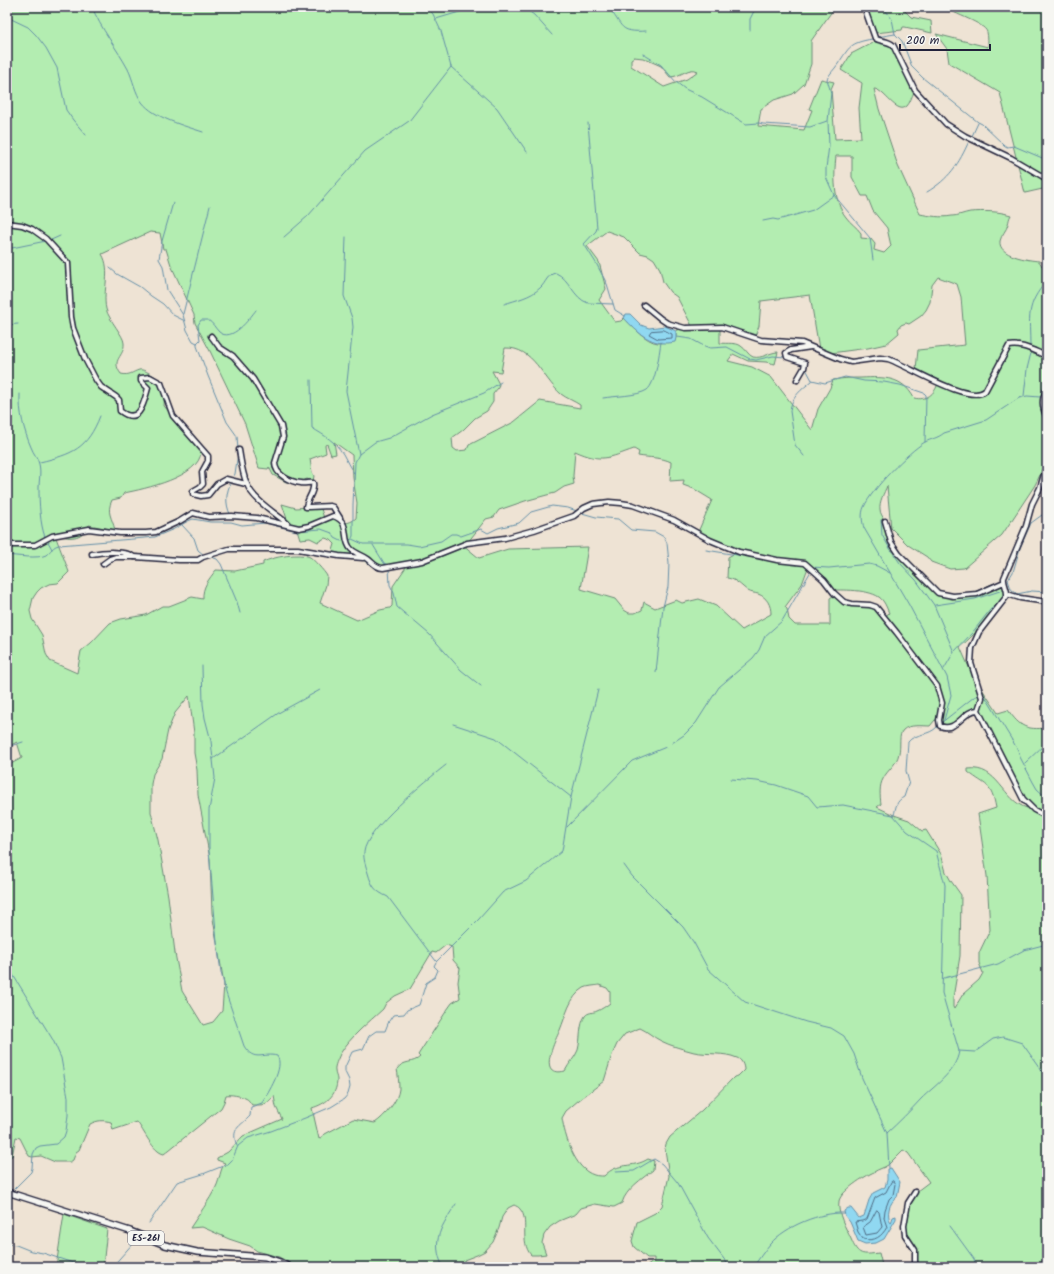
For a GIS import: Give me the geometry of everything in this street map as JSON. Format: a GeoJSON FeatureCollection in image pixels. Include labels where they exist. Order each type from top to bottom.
{"type":"FeatureCollection","features":[{"type":"Feature","properties":{"kind":"main road","name":"ES-261"},"geometry":{"type":"LineString","coordinates":[[7,1192],[130,1231],[165,1245],[197,1252],[265,1257],[289,1267]]}},
{"type":"Feature","properties":{"kind":"street"},"geometry":{"type":"LineString","coordinates":[[864,7],[875,38],[878,40],[888,41],[892,45],[915,90],[941,120],[965,136],[1011,158],[1047,179]]}},
{"type":"Feature","properties":{"kind":"street"},"geometry":{"type":"LineString","coordinates":[[7,223],[22,225],[46,239],[68,263],[73,328],[96,380],[103,388],[118,398],[120,411],[127,416],[133,416],[137,414],[142,407],[148,388],[141,381],[141,378],[150,377],[161,383],[173,416],[208,456],[208,461],[202,472],[203,484],[192,493],[196,495],[208,495],[217,484],[226,479],[246,484]]}},
{"type":"Feature","properties":{"kind":"street"},"geometry":{"type":"LineString","coordinates":[[644,305],[661,319],[684,328],[722,327],[762,340],[795,342],[851,362],[880,358],[888,359],[946,387],[974,395],[981,394],[985,391],[1011,345],[1021,346],[1047,356]]}},
{"type":"Feature","properties":{"kind":"street"},"geometry":{"type":"LineString","coordinates":[[211,336],[217,345],[233,356],[253,379],[265,401],[282,426],[283,437],[275,463],[275,468],[278,472],[295,482],[313,483],[314,489],[306,506],[309,508],[332,506],[345,527],[349,547],[379,568],[410,564],[431,558],[467,543],[505,538],[534,530],[574,516],[584,508],[593,504],[609,502],[633,505],[674,520],[710,540],[739,552],[777,560],[807,564],[844,602],[873,605],[878,608],[937,686],[942,704],[939,720],[940,726],[943,728],[950,727],[958,723],[971,712],[978,710]]}},
{"type":"Feature","properties":{"kind":"street"},"geometry":{"type":"LineString","coordinates":[[796,380],[805,364],[803,362],[787,358],[786,353],[791,350],[812,347]]}},
{"type":"Feature","properties":{"kind":"street"},"geometry":{"type":"LineString","coordinates":[[1047,388],[1042,402],[1047,418]]}},
{"type":"Feature","properties":{"kind":"street"},"geometry":{"type":"LineString","coordinates":[[239,450],[246,484],[256,497],[289,524]]}},
{"type":"Feature","properties":{"kind":"street"},"geometry":{"type":"LineString","coordinates":[[978,710],[981,703],[982,694],[971,663],[972,648],[979,632],[1002,604],[1007,594],[1004,578],[1026,526],[1032,504],[1044,478],[1047,464]]}},
{"type":"Feature","properties":{"kind":"street"},"geometry":{"type":"LineString","coordinates":[[7,545],[35,545],[52,536],[89,529],[120,533],[146,534],[156,532],[193,513],[209,517],[249,517],[289,524],[299,528],[333,516],[342,520]]}},
{"type":"Feature","properties":{"kind":"street"},"geometry":{"type":"LineString","coordinates":[[885,521],[890,538],[896,550],[938,593],[952,596],[977,594],[1004,582]]}},
{"type":"Feature","properties":{"kind":"street"},"geometry":{"type":"LineString","coordinates":[[103,564],[116,557],[198,560],[229,549],[305,550],[368,559]]}},
{"type":"Feature","properties":{"kind":"street"},"geometry":{"type":"LineString","coordinates":[[92,554],[120,552],[131,554],[135,557]]}},
{"type":"Feature","properties":{"kind":"street"},"geometry":{"type":"LineString","coordinates":[[1007,594],[1020,598],[1047,602]]}},
{"type":"Feature","properties":{"kind":"street"},"geometry":{"type":"LineString","coordinates":[[978,710],[1023,799],[1034,810],[1047,817]]}},
{"type":"Feature","properties":{"kind":"street"},"geometry":{"type":"LineString","coordinates":[[914,1192],[908,1203],[904,1226],[905,1235],[914,1250],[915,1267]]}},
{"type":"Feature","properties":{"kind":"green space"},"geometry":{"type":"Polygon","coordinates":[[[7,7],[835,7],[811,41],[811,64],[804,84],[793,94],[774,100],[761,109],[758,126],[804,130],[812,110],[809,109],[821,79],[834,82],[831,89],[835,139],[861,138],[859,108],[862,83],[841,70],[851,54],[874,42],[887,42],[894,44],[905,69],[911,88],[914,92],[911,99],[907,106],[899,108],[882,93],[874,89],[898,166],[920,214],[944,217],[956,216],[970,212],[986,211],[1011,215],[1000,241],[1001,246],[1009,254],[1028,260],[1039,261],[1042,266],[1047,265],[1047,452],[1042,471],[1035,485],[1002,535],[964,568],[950,569],[931,562],[927,557],[908,545],[891,528],[887,486],[880,503],[880,512],[884,520],[887,538],[890,544],[913,572],[934,592],[944,595],[959,595],[974,592],[992,584],[1001,583],[1008,595],[973,635],[960,647],[972,674],[998,713],[1008,710],[1020,724],[1024,726],[1029,728],[1047,728],[1047,1267],[919,1267],[915,1247],[907,1235],[907,1211],[913,1194],[929,1182],[908,1153],[903,1150],[888,1165],[859,1180],[844,1193],[839,1201],[839,1211],[844,1226],[856,1249],[865,1254],[879,1253],[882,1265],[890,1267],[646,1267],[654,1261],[654,1258],[647,1258],[634,1247],[632,1241],[637,1222],[655,1213],[662,1206],[669,1176],[665,1149],[666,1144],[670,1137],[702,1110],[734,1077],[738,1076],[744,1070],[742,1062],[737,1058],[727,1055],[699,1053],[677,1047],[655,1038],[640,1028],[625,1034],[617,1044],[604,1081],[566,1111],[562,1118],[565,1134],[572,1151],[581,1166],[587,1172],[604,1176],[615,1168],[636,1164],[648,1159],[654,1161],[653,1170],[627,1193],[622,1203],[614,1207],[595,1204],[581,1208],[576,1214],[559,1221],[550,1227],[544,1235],[542,1243],[546,1254],[531,1255],[527,1249],[523,1214],[519,1208],[514,1205],[508,1208],[502,1217],[493,1242],[485,1251],[464,1260],[465,1267],[296,1267],[279,1257],[257,1251],[250,1246],[229,1239],[202,1227],[190,1228],[217,1184],[225,1163],[217,1160],[217,1158],[228,1152],[243,1136],[282,1119],[276,1107],[274,1096],[264,1104],[252,1105],[248,1099],[243,1097],[226,1095],[221,1108],[164,1154],[152,1145],[137,1122],[113,1130],[111,1122],[100,1121],[90,1124],[79,1150],[70,1162],[55,1162],[41,1156],[29,1156],[20,1138],[16,1137],[12,1156],[7,1158],[7,766],[22,758],[17,742],[7,747],[7,7]],[[634,57],[631,59],[631,66],[664,87],[687,79],[698,71],[691,70],[674,77],[670,77],[661,66],[643,58],[634,57]],[[836,156],[835,188],[842,211],[849,221],[861,233],[861,238],[871,239],[875,244],[874,250],[884,253],[891,246],[887,228],[873,211],[867,196],[862,196],[852,177],[852,156],[836,156]],[[607,231],[587,246],[599,262],[606,289],[599,300],[615,322],[621,321],[624,318],[639,333],[653,342],[660,343],[672,340],[676,338],[676,331],[687,325],[692,326],[677,297],[670,292],[663,282],[660,269],[654,259],[648,255],[640,253],[624,237],[607,231]],[[150,232],[102,254],[106,267],[106,309],[122,336],[124,343],[124,348],[117,361],[118,369],[121,374],[129,374],[142,370],[159,380],[163,387],[164,406],[204,451],[201,452],[198,461],[181,475],[157,485],[124,493],[121,498],[112,500],[110,504],[110,515],[115,530],[89,525],[82,534],[78,536],[65,537],[55,535],[69,572],[58,583],[49,584],[37,592],[33,598],[30,611],[32,619],[42,635],[46,654],[50,661],[77,673],[81,651],[110,623],[121,619],[146,615],[162,606],[169,606],[192,597],[203,599],[205,587],[216,570],[235,571],[263,565],[263,562],[267,560],[279,557],[299,555],[310,557],[327,576],[326,585],[320,603],[357,620],[380,610],[390,608],[392,606],[393,586],[406,567],[403,566],[377,569],[361,559],[338,558],[332,554],[335,544],[331,540],[325,538],[318,542],[310,538],[300,539],[296,526],[288,522],[282,504],[296,508],[320,506],[324,518],[329,516],[346,523],[352,521],[356,518],[357,503],[353,478],[352,455],[334,442],[336,454],[331,455],[327,444],[325,445],[326,453],[310,459],[314,476],[313,481],[307,479],[298,483],[286,482],[273,475],[269,467],[268,469],[259,468],[245,424],[195,323],[194,315],[171,265],[166,249],[163,249],[160,233],[150,232]],[[938,277],[932,285],[930,302],[921,316],[909,324],[906,323],[901,325],[898,329],[899,333],[886,344],[831,353],[819,349],[810,295],[761,301],[759,326],[755,336],[753,337],[720,325],[720,343],[739,345],[753,357],[760,357],[778,352],[775,364],[748,361],[733,354],[728,361],[752,367],[771,377],[812,430],[818,409],[833,380],[850,378],[892,379],[904,385],[914,398],[918,399],[929,396],[935,390],[938,383],[916,369],[918,350],[965,345],[961,297],[957,284],[938,277]],[[505,348],[501,372],[492,371],[499,384],[498,388],[493,394],[493,402],[487,411],[475,418],[452,438],[453,448],[457,451],[467,450],[469,445],[514,422],[540,401],[580,408],[580,405],[565,397],[554,387],[530,358],[515,349],[505,348]],[[634,449],[611,457],[592,457],[575,451],[573,476],[574,484],[564,487],[555,493],[499,510],[494,517],[486,519],[468,542],[462,544],[479,558],[508,549],[588,547],[581,589],[615,599],[624,610],[629,613],[635,613],[642,610],[644,602],[655,608],[676,600],[682,603],[699,599],[716,606],[742,630],[771,614],[769,605],[764,597],[749,592],[736,581],[727,578],[728,557],[737,552],[698,532],[712,500],[694,489],[683,485],[684,480],[670,481],[671,462],[667,460],[638,456],[639,452],[634,449]],[[809,565],[802,584],[785,607],[787,609],[789,619],[795,625],[830,625],[830,598],[833,596],[848,603],[877,610],[883,618],[889,613],[883,601],[873,594],[859,591],[831,590],[815,569],[809,565]],[[189,696],[175,713],[168,730],[162,759],[153,774],[151,784],[151,812],[158,840],[168,896],[175,953],[182,991],[203,1025],[213,1022],[222,1011],[224,984],[212,913],[210,859],[198,795],[197,770],[194,753],[194,733],[189,696]],[[975,710],[959,724],[951,727],[935,720],[930,726],[912,726],[901,732],[898,757],[882,782],[880,791],[881,804],[877,807],[909,820],[922,831],[926,830],[941,854],[946,872],[961,895],[960,956],[953,998],[954,1009],[963,994],[979,980],[983,973],[979,963],[979,953],[990,930],[987,876],[978,814],[996,808],[990,789],[968,772],[968,769],[978,769],[986,772],[994,778],[1012,798],[1027,808],[975,710]],[[446,945],[436,953],[432,952],[410,989],[395,996],[386,1003],[383,1009],[344,1047],[336,1062],[335,1072],[337,1080],[333,1095],[326,1102],[312,1108],[319,1139],[325,1134],[353,1119],[375,1123],[390,1108],[398,1094],[399,1089],[397,1069],[402,1064],[414,1061],[420,1057],[418,1055],[447,1010],[452,1003],[460,998],[458,982],[460,968],[453,960],[452,947],[446,945]],[[599,985],[587,987],[579,992],[571,1002],[552,1050],[549,1064],[551,1069],[556,1072],[565,1071],[577,1053],[581,1028],[585,1016],[610,1003],[610,992],[607,988],[599,985]]]}},
{"type":"Feature","properties":{"kind":"green space"},"geometry":{"type":"Polygon","coordinates":[[[863,7],[901,7],[911,17],[931,21],[932,33],[903,27],[902,30],[875,33],[863,7]]]}},
{"type":"Feature","properties":{"kind":"green space"},"geometry":{"type":"Polygon","coordinates":[[[944,7],[1047,7],[1047,188],[1025,193],[1000,93],[949,63],[947,49],[936,34],[988,47],[987,32],[975,22],[944,7]]]}},
{"type":"Feature","properties":{"kind":"green space"},"geometry":{"type":"Polygon","coordinates":[[[64,1214],[107,1229],[103,1267],[56,1267],[64,1214]]]}},
{"type":"Feature","properties":{"kind":"water"},"geometry":{"type":"Polygon","coordinates":[[[626,314],[630,314],[641,325],[649,328],[665,326],[676,331],[675,342],[659,342],[646,338],[624,318],[626,314]]]}},
{"type":"Feature","properties":{"kind":"water"},"geometry":{"type":"Polygon","coordinates":[[[891,1168],[900,1182],[897,1197],[890,1205],[889,1209],[889,1220],[891,1223],[893,1217],[896,1216],[896,1219],[884,1239],[876,1243],[865,1244],[858,1241],[850,1222],[845,1216],[844,1211],[851,1208],[859,1218],[864,1216],[873,1193],[885,1187],[887,1180],[887,1169],[891,1168]]]}},
{"type":"Feature","properties":{"kind":"waterway"},"geometry":{"type":"LineString","coordinates":[[92,7],[128,69],[138,94],[147,108],[162,117],[203,132]]}},
{"type":"Feature","properties":{"kind":"waterway"},"geometry":{"type":"LineString","coordinates":[[427,7],[433,14],[441,31],[451,67],[497,108],[527,152]]}},
{"type":"Feature","properties":{"kind":"waterway"},"geometry":{"type":"LineString","coordinates":[[436,19],[476,7]]}},
{"type":"Feature","properties":{"kind":"waterway"},"geometry":{"type":"LineString","coordinates":[[523,7],[534,15],[552,35]]}},
{"type":"Feature","properties":{"kind":"waterway"},"geometry":{"type":"LineString","coordinates":[[608,7],[622,27],[630,31],[646,31]]}},
{"type":"Feature","properties":{"kind":"waterway"},"geometry":{"type":"LineString","coordinates":[[750,30],[750,19],[756,7]]}},
{"type":"Feature","properties":{"kind":"waterway"},"geometry":{"type":"LineString","coordinates":[[883,7],[892,19],[895,34],[902,41],[912,67],[923,78],[982,124],[1007,147],[1014,146],[1047,160]]}},
{"type":"Feature","properties":{"kind":"waterway"},"geometry":{"type":"LineString","coordinates":[[7,17],[28,27],[46,48],[57,68],[66,110],[86,135]]}},
{"type":"Feature","properties":{"kind":"waterway"},"geometry":{"type":"LineString","coordinates":[[877,37],[895,34]]}},
{"type":"Feature","properties":{"kind":"waterway"},"geometry":{"type":"LineString","coordinates":[[872,39],[859,42],[851,46],[827,79],[831,93],[828,121],[829,146],[826,177],[834,195],[870,238],[873,260]]}},
{"type":"Feature","properties":{"kind":"waterway"},"geometry":{"type":"LineString","coordinates":[[643,54],[661,65],[676,82],[685,89],[702,97],[746,124],[759,123],[810,127],[827,121]]}},
{"type":"Feature","properties":{"kind":"waterway"},"geometry":{"type":"LineString","coordinates":[[284,237],[308,216],[365,151],[409,121],[451,67]]}},
{"type":"Feature","properties":{"kind":"waterway"},"geometry":{"type":"LineString","coordinates":[[588,123],[597,228],[584,244],[607,284],[615,310],[625,316]]}},
{"type":"Feature","properties":{"kind":"waterway"},"geometry":{"type":"LineString","coordinates":[[972,136],[978,123]]}},
{"type":"Feature","properties":{"kind":"waterway"},"geometry":{"type":"LineString","coordinates":[[927,192],[941,182],[957,164],[969,141]]}},
{"type":"Feature","properties":{"kind":"waterway"},"geometry":{"type":"LineString","coordinates":[[763,221],[773,219],[778,220],[813,210],[834,195]]}},
{"type":"Feature","properties":{"kind":"waterway"},"geometry":{"type":"LineString","coordinates":[[173,203],[162,241],[159,259],[163,266],[167,290],[183,315],[187,330],[193,341],[197,343]]}},
{"type":"Feature","properties":{"kind":"waterway"},"geometry":{"type":"LineString","coordinates":[[183,314],[210,206]]}},
{"type":"Feature","properties":{"kind":"waterway"},"geometry":{"type":"LineString","coordinates":[[49,241],[60,236]]}},
{"type":"Feature","properties":{"kind":"waterway"},"geometry":{"type":"LineString","coordinates":[[346,237],[344,296],[352,318],[353,327],[346,391],[359,454],[355,462],[352,538]]}},
{"type":"Feature","properties":{"kind":"waterway"},"geometry":{"type":"LineString","coordinates":[[7,249],[46,241]]}},
{"type":"Feature","properties":{"kind":"waterway"},"geometry":{"type":"LineString","coordinates":[[110,268],[163,304],[173,315],[185,321]]}},
{"type":"Feature","properties":{"kind":"waterway"},"geometry":{"type":"LineString","coordinates":[[504,304],[532,294],[542,286],[551,275],[556,273],[565,280],[583,301],[588,303],[613,304]]}},
{"type":"Feature","properties":{"kind":"waterway"},"geometry":{"type":"LineString","coordinates":[[1030,347],[1030,312],[1035,297],[1047,281]]}},
{"type":"Feature","properties":{"kind":"waterway"},"geometry":{"type":"LineString","coordinates":[[238,450],[237,436],[227,422],[197,346],[197,343],[200,340],[198,325],[201,320],[208,320],[219,332],[224,335],[229,334],[240,328],[256,310]]}},
{"type":"Feature","properties":{"kind":"waterway"},"geometry":{"type":"LineString","coordinates":[[7,325],[18,324]]}},
{"type":"Feature","properties":{"kind":"waterway"},"geometry":{"type":"LineString","coordinates":[[677,337],[691,339],[710,348],[727,347],[750,359],[756,360],[773,356],[785,357]]}},
{"type":"Feature","properties":{"kind":"waterway"},"geometry":{"type":"LineString","coordinates":[[603,398],[632,395],[647,390],[655,375],[661,342]]}},
{"type":"Feature","properties":{"kind":"waterway"},"geometry":{"type":"LineString","coordinates":[[1024,396],[1027,369],[1031,353]]}},
{"type":"Feature","properties":{"kind":"waterway"},"geometry":{"type":"LineString","coordinates":[[791,360],[800,363]]}},
{"type":"Feature","properties":{"kind":"waterway"},"geometry":{"type":"LineString","coordinates":[[806,369],[812,380]]}},
{"type":"Feature","properties":{"kind":"waterway"},"geometry":{"type":"LineString","coordinates":[[812,380],[825,383],[845,377],[864,381],[884,382],[900,385],[924,393],[926,395],[925,442]]}},
{"type":"Feature","properties":{"kind":"waterway"},"geometry":{"type":"LineString","coordinates":[[311,380],[312,428],[337,446],[354,473]]}},
{"type":"Feature","properties":{"kind":"waterway"},"geometry":{"type":"LineString","coordinates":[[804,456],[795,445],[790,411],[795,397],[812,381]]}},
{"type":"Feature","properties":{"kind":"waterway"},"geometry":{"type":"LineString","coordinates":[[359,454],[375,442],[389,438],[432,414],[484,393],[501,382]]}},
{"type":"Feature","properties":{"kind":"waterway"},"geometry":{"type":"LineString","coordinates":[[20,394],[20,408],[24,428],[28,441],[40,467],[40,506],[42,526],[45,537]]}},
{"type":"Feature","properties":{"kind":"waterway"},"geometry":{"type":"LineString","coordinates":[[944,720],[951,695],[947,677],[909,605],[864,528],[862,518],[863,510],[868,499],[882,481],[909,454],[925,442],[944,433],[986,420],[1019,398],[1027,396],[1040,397]]}},
{"type":"Feature","properties":{"kind":"waterway"},"geometry":{"type":"LineString","coordinates":[[40,462],[70,453],[78,448],[90,436],[100,416]]}},
{"type":"Feature","properties":{"kind":"waterway"},"geometry":{"type":"LineString","coordinates":[[232,479],[235,474],[238,453]]}},
{"type":"Feature","properties":{"kind":"waterway"},"geometry":{"type":"LineString","coordinates":[[230,514],[227,506],[227,498],[231,482]]}},
{"type":"Feature","properties":{"kind":"waterway"},"geometry":{"type":"LineString","coordinates":[[349,540],[352,539],[363,544],[407,544],[419,546],[441,541],[451,534],[461,536],[481,529],[488,533],[498,528],[519,523],[531,512],[552,506],[577,511]]}},
{"type":"Feature","properties":{"kind":"waterway"},"geometry":{"type":"LineString","coordinates":[[582,513],[596,517],[618,519],[631,530],[655,532],[664,537],[667,543],[669,563],[668,587],[663,607],[656,672]]}},
{"type":"Feature","properties":{"kind":"waterway"},"geometry":{"type":"LineString","coordinates":[[1047,515],[1042,515],[1031,523],[1020,548],[1013,572],[1008,580],[1011,589],[1017,594],[1032,591],[1047,592]]}},
{"type":"Feature","properties":{"kind":"waterway"},"geometry":{"type":"LineString","coordinates":[[7,555],[38,557],[46,555],[59,545],[155,537],[193,519],[210,522],[231,522],[242,525],[265,523],[297,531],[321,529],[332,533],[335,538],[341,541],[346,540]]}},
{"type":"Feature","properties":{"kind":"waterway"},"geometry":{"type":"LineString","coordinates":[[881,520],[882,535],[900,563],[916,580],[934,605],[954,652]]}},
{"type":"Feature","properties":{"kind":"waterway"},"geometry":{"type":"LineString","coordinates":[[182,525],[194,538],[198,550],[204,555]]}},
{"type":"Feature","properties":{"kind":"waterway"},"geometry":{"type":"LineString","coordinates":[[47,540],[52,549]]}},
{"type":"Feature","properties":{"kind":"waterway"},"geometry":{"type":"LineString","coordinates":[[373,545],[384,563],[388,565]]}},
{"type":"Feature","properties":{"kind":"waterway"},"geometry":{"type":"LineString","coordinates":[[706,550],[769,560]]}},
{"type":"Feature","properties":{"kind":"waterway"},"geometry":{"type":"LineString","coordinates":[[211,557],[217,559],[221,564],[240,613]]}},
{"type":"Feature","properties":{"kind":"waterway"},"geometry":{"type":"LineString","coordinates":[[788,563],[806,566]]}},
{"type":"Feature","properties":{"kind":"waterway"},"geometry":{"type":"LineString","coordinates":[[811,567],[829,568],[869,564],[877,566],[890,573]]}},
{"type":"Feature","properties":{"kind":"waterway"},"geometry":{"type":"LineString","coordinates":[[389,568],[390,585],[394,593],[397,607],[429,634],[461,670],[481,686]]}},
{"type":"Feature","properties":{"kind":"waterway"},"geometry":{"type":"LineString","coordinates":[[672,743],[684,735],[696,723],[719,687],[753,658],[759,650],[765,636],[782,621],[811,571]]}},
{"type":"Feature","properties":{"kind":"waterway"},"geometry":{"type":"LineString","coordinates":[[935,605],[975,599],[1003,590]]}},
{"type":"Feature","properties":{"kind":"waterway"},"geometry":{"type":"LineString","coordinates":[[944,669],[954,652],[1005,595]]}},
{"type":"Feature","properties":{"kind":"waterway"},"geometry":{"type":"LineString","coordinates":[[202,666],[203,704],[211,741],[215,778],[209,810],[209,851],[221,972],[226,993],[244,1046],[251,1054],[255,1056],[277,1056],[279,1061],[279,1067],[275,1080],[262,1103],[251,1107],[250,1116],[235,1131],[237,1146]]}},
{"type":"Feature","properties":{"kind":"waterway"},"geometry":{"type":"LineString","coordinates":[[213,759],[280,712],[320,690]]}},
{"type":"Feature","properties":{"kind":"waterway"},"geometry":{"type":"LineString","coordinates":[[149,1223],[177,1182],[228,1164],[232,1160],[238,1146],[248,1138],[305,1118],[331,1107],[344,1099],[348,1094],[350,1087],[349,1080],[345,1072],[345,1067],[352,1052],[363,1049],[369,1036],[376,1031],[385,1031],[393,1015],[404,1014],[407,1010],[419,1005],[426,983],[435,977],[438,970],[434,966],[436,962],[479,919],[503,892],[526,881],[562,851],[571,797],[598,690]]}},
{"type":"Feature","properties":{"kind":"waterway"},"geometry":{"type":"LineString","coordinates":[[941,723],[974,697],[979,695]]}},
{"type":"Feature","properties":{"kind":"waterway"},"geometry":{"type":"LineString","coordinates":[[985,696],[1018,750],[1020,757],[1037,789],[1047,798]]}},
{"type":"Feature","properties":{"kind":"waterway"},"geometry":{"type":"LineString","coordinates":[[453,724],[496,738],[571,797]]}},
{"type":"Feature","properties":{"kind":"waterway"},"geometry":{"type":"LineString","coordinates":[[894,815],[897,804],[899,800],[904,797],[909,782],[906,771],[908,742],[914,737],[930,732],[937,727]]}},
{"type":"Feature","properties":{"kind":"waterway"},"geometry":{"type":"LineString","coordinates":[[7,747],[23,742]]}},
{"type":"Feature","properties":{"kind":"waterway"},"geometry":{"type":"LineString","coordinates":[[1025,763],[1044,745],[1047,744]]}},
{"type":"Feature","properties":{"kind":"waterway"},"geometry":{"type":"LineString","coordinates":[[567,827],[632,761],[666,747]]}},
{"type":"Feature","properties":{"kind":"waterway"},"geometry":{"type":"LineString","coordinates":[[436,961],[388,897],[380,893],[373,885],[369,878],[364,860],[364,852],[367,842],[386,818],[412,793],[446,765]]}},
{"type":"Feature","properties":{"kind":"waterway"},"geometry":{"type":"LineString","coordinates":[[731,779],[757,781],[776,785],[808,796],[817,807],[843,805],[893,815],[907,831],[936,851],[945,885],[942,993],[959,1051],[954,1066],[944,1078],[887,1133]]}},
{"type":"Feature","properties":{"kind":"waterway"},"geometry":{"type":"LineString","coordinates":[[624,865],[632,876],[683,927],[694,943],[708,969],[745,1002],[806,1022],[831,1028],[844,1036],[854,1054],[862,1078],[887,1133],[889,1168]]}},
{"type":"Feature","properties":{"kind":"waterway"},"geometry":{"type":"LineString","coordinates":[[944,978],[998,964],[1024,950],[1047,944]]}},
{"type":"Feature","properties":{"kind":"waterway"},"geometry":{"type":"LineString","coordinates":[[7,965],[53,1040],[61,1058],[68,1097],[68,1115],[64,1137],[56,1144],[36,1148],[33,1154],[31,1172],[14,1189]]}},
{"type":"Feature","properties":{"kind":"waterway"},"geometry":{"type":"LineString","coordinates":[[959,1051],[975,1052],[993,1039],[1003,1037],[1022,1043],[1047,1078]]}},
{"type":"Feature","properties":{"kind":"waterway"},"geometry":{"type":"LineString","coordinates":[[616,1172],[634,1171],[654,1159],[662,1164],[678,1183],[708,1238],[730,1267]]}},
{"type":"Feature","properties":{"kind":"waterway"},"geometry":{"type":"LineString","coordinates":[[7,1237],[11,1197]]}},
{"type":"Feature","properties":{"kind":"waterway"},"geometry":{"type":"LineString","coordinates":[[443,1267],[438,1249],[439,1234],[442,1226],[456,1204]]}},
{"type":"Feature","properties":{"kind":"waterway"},"geometry":{"type":"LineString","coordinates":[[753,1267],[770,1244],[785,1231],[804,1221],[825,1215],[844,1213]]}},
{"type":"Feature","properties":{"kind":"waterway"},"geometry":{"type":"LineString","coordinates":[[950,1226],[974,1259],[976,1267]]}},
{"type":"Feature","properties":{"kind":"waterway"},"geometry":{"type":"LineString","coordinates":[[112,1267],[135,1241]]}},
{"type":"Feature","properties":{"kind":"waterway"},"geometry":{"type":"LineString","coordinates":[[7,1244],[16,1245],[85,1267]]}}]}
